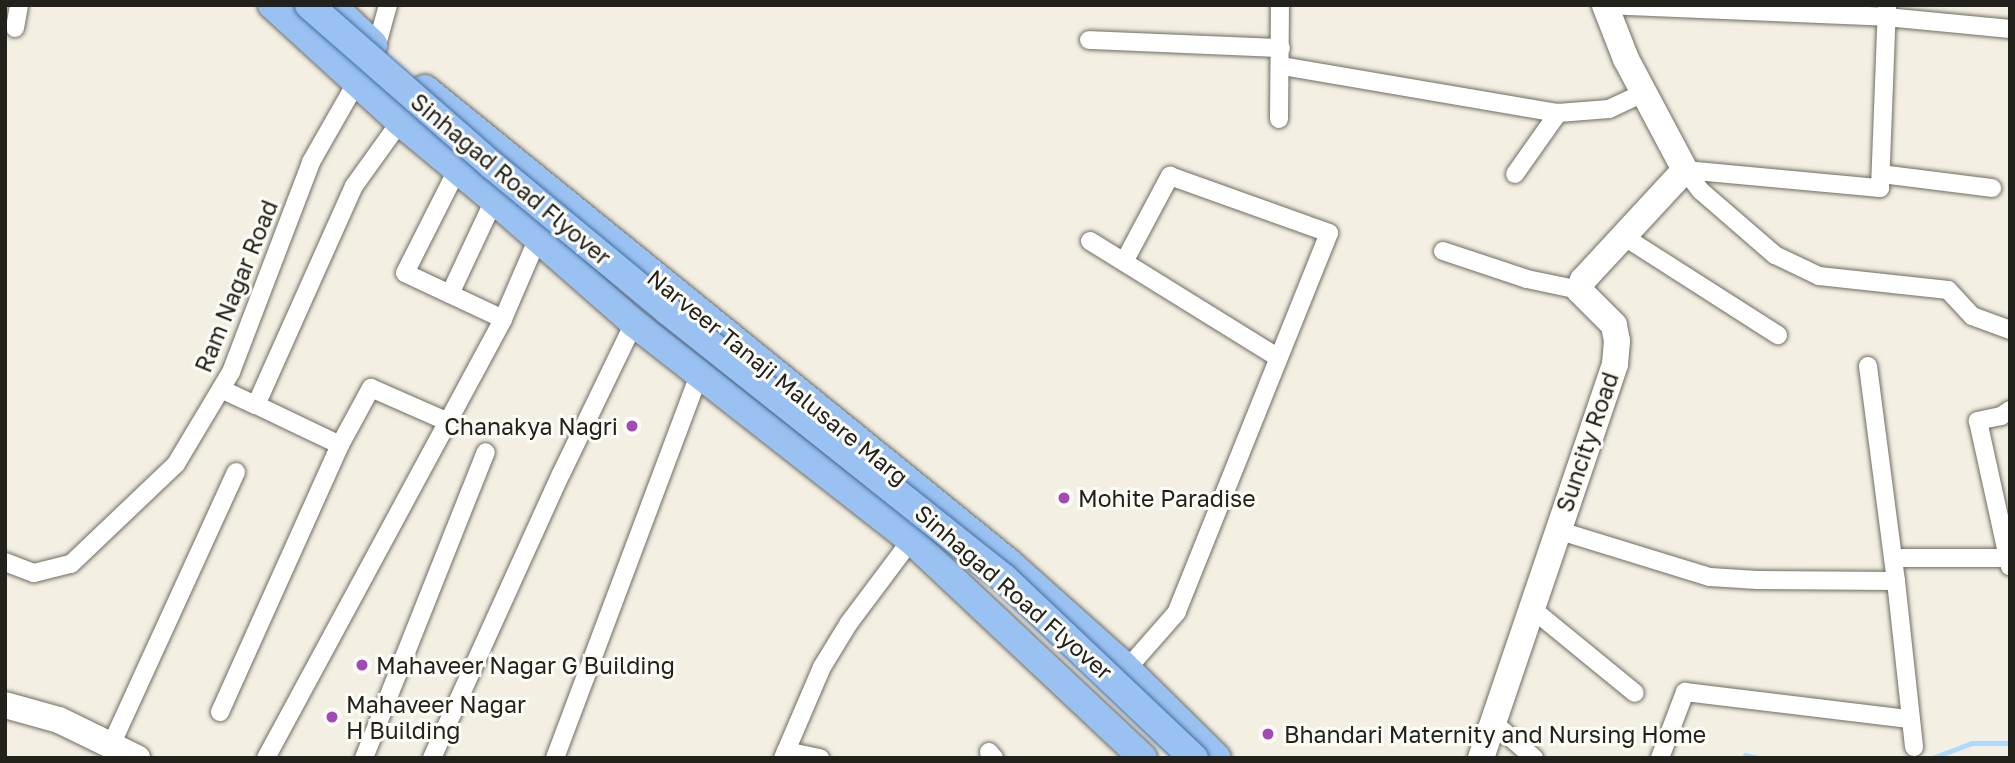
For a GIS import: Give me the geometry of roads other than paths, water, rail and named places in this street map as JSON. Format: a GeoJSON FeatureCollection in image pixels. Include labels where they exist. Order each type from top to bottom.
{"type":"FeatureCollection","features":[{"type":"Feature","properties":{"kind":"main road","name":"Narveer Tanaji Malusare Marg"},"geometry":{"type":"LineString","coordinates":[[272,5],[400,122],[634,323],[911,540],[1143,758]]}},
{"type":"Feature","properties":{"kind":"main road","name":"Sinhagad Road Flyover"},"geometry":{"type":"LineString","coordinates":[[297,5],[376,83],[515,201],[709,360],[920,522],[1104,683],[1179,758]]}},
{"type":"Feature","properties":{"kind":"main road","name":"Sinhagad Road Flyover"},"geometry":{"type":"LineString","coordinates":[[309,5],[493,166],[668,311],[1004,578],[1194,758]]}},
{"type":"Feature","properties":{"kind":"main road","name":"Narveer Tanaji Malusare Marg"},"geometry":{"type":"LineString","coordinates":[[332,5],[377,49],[524,172],[1007,562],[1127,669],[1217,758]]}},
{"type":"Feature","properties":{"kind":"street"},"geometry":{"type":"LineString","coordinates":[[15,28],[19,5]]}},
{"type":"Feature","properties":{"kind":"street","name":"Ram Nagar Road"},"geometry":{"type":"LineString","coordinates":[[5,562],[34,573],[71,564],[176,464],[231,372],[273,269],[311,162],[377,49],[388,5]]}},
{"type":"Feature","properties":{"kind":"street"},"geometry":{"type":"LineString","coordinates":[[1279,118],[1282,57],[1280,5]]}},
{"type":"Feature","properties":{"kind":"street"},"geometry":{"type":"LineString","coordinates":[[2010,29],[1886,11],[1605,5],[1626,59],[1685,170],[1701,191],[1775,255],[1819,276],[1948,290],[1972,316],[2010,330]]}},
{"type":"Feature","properties":{"kind":"street"},"geometry":{"type":"LineString","coordinates":[[1685,170],[1881,188],[1886,11]]}},
{"type":"Feature","properties":{"kind":"street"},"geometry":{"type":"LineString","coordinates":[[1089,40],[1282,57],[1558,113],[1609,109],[1643,93]]}},
{"type":"Feature","properties":{"kind":"street"},"geometry":{"type":"LineString","coordinates":[[1515,174],[1558,113]]}},
{"type":"Feature","properties":{"kind":"street"},"geometry":{"type":"LineString","coordinates":[[256,405],[354,186],[400,122]]}},
{"type":"Feature","properties":{"kind":"street"},"geometry":{"type":"LineString","coordinates":[[457,170],[405,273],[503,319]]}},
{"type":"Feature","properties":{"kind":"street"},"geometry":{"type":"LineString","coordinates":[[1443,251],[1527,279],[1579,290],[1583,280],[1685,170]]}},
{"type":"Feature","properties":{"kind":"street"},"geometry":{"type":"LineString","coordinates":[[1881,174],[1992,188]]}},
{"type":"Feature","properties":{"kind":"street"},"geometry":{"type":"LineString","coordinates":[[1124,262],[1170,177],[1329,233],[1177,612],[1127,669]]}},
{"type":"Feature","properties":{"kind":"street"},"geometry":{"type":"LineString","coordinates":[[450,294],[494,200]]}},
{"type":"Feature","properties":{"kind":"street"},"geometry":{"type":"LineString","coordinates":[[1623,236],[1778,335]]}},
{"type":"Feature","properties":{"kind":"street"},"geometry":{"type":"LineString","coordinates":[[266,758],[503,319],[537,240]]}},
{"type":"Feature","properties":{"kind":"street"},"geometry":{"type":"LineString","coordinates":[[1090,241],[1278,358]]}},
{"type":"Feature","properties":{"kind":"street","name":"Suncity Road"},"geometry":{"type":"LineString","coordinates":[[1481,758],[1615,364],[1616,332],[1609,320],[1579,290]]}},
{"type":"Feature","properties":{"kind":"street"},"geometry":{"type":"LineString","coordinates":[[432,758],[561,474],[634,323]]}},
{"type":"Feature","properties":{"kind":"street"},"geometry":{"type":"LineString","coordinates":[[1868,366],[1894,558],[1914,747]]}},
{"type":"Feature","properties":{"kind":"street"},"geometry":{"type":"LineString","coordinates":[[555,758],[699,374]]}},
{"type":"Feature","properties":{"kind":"street"},"geometry":{"type":"LineString","coordinates":[[220,712],[340,445],[370,388],[446,421]]}},
{"type":"Feature","properties":{"kind":"street"},"geometry":{"type":"LineString","coordinates":[[221,389],[340,445]]}},
{"type":"Feature","properties":{"kind":"street"},"geometry":{"type":"LineString","coordinates":[[1894,558],[2008,562],[1978,421],[2001,416],[2010,410]]}},
{"type":"Feature","properties":{"kind":"street"},"geometry":{"type":"LineString","coordinates":[[364,758],[486,452]]}},
{"type":"Feature","properties":{"kind":"street"},"geometry":{"type":"LineString","coordinates":[[112,743],[236,472]]}},
{"type":"Feature","properties":{"kind":"street"},"geometry":{"type":"LineString","coordinates":[[1557,530],[1710,577],[1896,581]]}},
{"type":"Feature","properties":{"kind":"street"},"geometry":{"type":"LineString","coordinates":[[820,758],[785,755],[822,667],[849,623],[911,540]]}},
{"type":"Feature","properties":{"kind":"street"},"geometry":{"type":"LineString","coordinates":[[1531,608],[1635,693]]}},
{"type":"Feature","properties":{"kind":"street"},"geometry":{"type":"LineString","coordinates":[[1660,758],[1685,692],[1909,719]]}},
{"type":"Feature","properties":{"kind":"street"},"geometry":{"type":"LineString","coordinates":[[5,705],[59,720],[112,743],[136,758]]}},
{"type":"Feature","properties":{"kind":"street"},"geometry":{"type":"LineString","coordinates":[[1493,722],[1534,758]]}},
{"type":"Feature","properties":{"kind":"waterway"},"geometry":{"type":"LineString","coordinates":[[1932,758],[1972,743],[2010,743]]}},
{"type":"Feature","properties":{"kind":"waterway"},"geometry":{"type":"LineString","coordinates":[[1745,755],[1758,758]]}},
{"type":"Feature","properties":{"kind":"place","name":"Chanakya Nagri"},"geometry":{"type":"Point","coordinates":[632,426]}},
{"type":"Feature","properties":{"kind":"place","name":"Mohite Paradise"},"geometry":{"type":"Point","coordinates":[1064,498]}},
{"type":"Feature","properties":{"kind":"place","name":"Mahaveer Nagar G Building"},"geometry":{"type":"Point","coordinates":[362,665]}},
{"type":"Feature","properties":{"kind":"place","name":"Mahaveer Nagar H Building"},"geometry":{"type":"Point","coordinates":[332,717]}},
{"type":"Feature","properties":{"kind":"place","name":"Bhandari Maternity and Nursing Home"},"geometry":{"type":"Point","coordinates":[1268,734]}}]}
